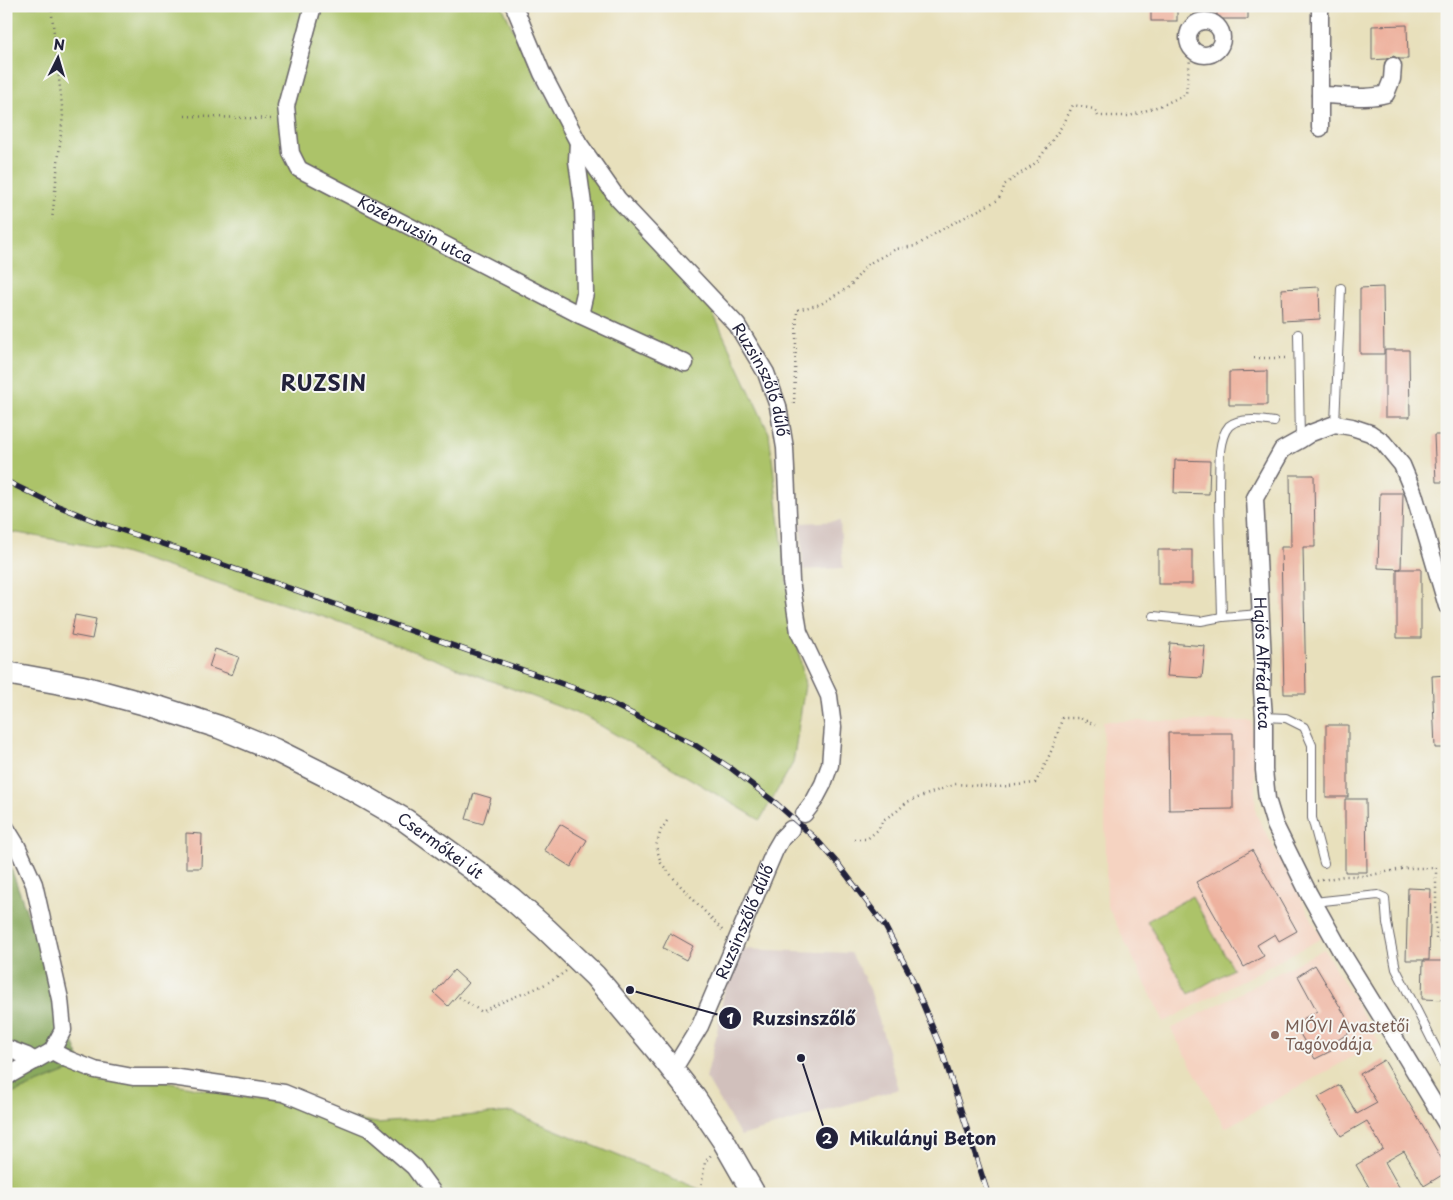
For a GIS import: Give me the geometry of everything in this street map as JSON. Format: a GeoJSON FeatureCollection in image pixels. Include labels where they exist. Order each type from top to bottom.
{"type":"FeatureCollection","features":[{"type":"Feature","properties":{"kind":"main road","name":"Csermőkei út"},"geometry":{"type":"LineString","coordinates":[[6,673],[83,688],[160,708],[219,727],[275,750],[342,783],[405,820],[477,872],[546,929],[610,993],[694,1097],[722,1127],[754,1194]]}},
{"type":"Feature","properties":{"kind":"street","name":"Középruzsin utca"},"geometry":{"type":"LineString","coordinates":[[313,6],[286,106],[291,153],[299,168],[580,314],[685,362]]}},
{"type":"Feature","properties":{"kind":"street","name":"Ruzsinszőlő dűlő"},"geometry":{"type":"LineString","coordinates":[[514,6],[542,73],[578,142],[618,199],[737,325],[766,373],[778,406],[785,448],[791,581],[799,632],[828,696],[833,727],[830,765],[823,784],[804,814]]}},
{"type":"Feature","properties":{"kind":"street"},"geometry":{"type":"LineString","coordinates":[[1320,6],[1320,128]]}},
{"type":"Feature","properties":{"kind":"street"},"geometry":{"type":"LineString","coordinates":[[1205,14],[1220,29],[1221,46],[1213,54],[1207,56],[1202,56],[1191,50],[1187,39],[1190,28],[1200,21],[1205,14]]}},
{"type":"Feature","properties":{"kind":"street"},"geometry":{"type":"LineString","coordinates":[[1320,95],[1378,96],[1386,94],[1392,79],[1393,66]]}},
{"type":"Feature","properties":{"kind":"street"},"geometry":{"type":"LineString","coordinates":[[578,142],[577,162],[582,204],[585,293],[580,314]]}},
{"type":"Feature","properties":{"kind":"street"},"geometry":{"type":"LineString","coordinates":[[1335,424],[1370,433],[1383,442],[1402,465],[1414,494],[1447,606]]}},
{"type":"Feature","properties":{"kind":"street","name":"Hajós Alfréd utca"},"geometry":{"type":"LineString","coordinates":[[1335,424],[1311,433],[1282,450],[1255,498],[1263,661],[1264,770],[1267,799],[1275,825],[1309,894],[1342,953],[1447,1125]]}},
{"type":"Feature","properties":{"kind":"street"},"geometry":{"type":"LineString","coordinates":[[6,828],[17,846],[34,884],[60,998],[63,1030],[52,1051],[6,1076]]}},
{"type":"Feature","properties":{"kind":"street","name":"Ruzsinszőlő dűlő"},"geometry":{"type":"LineString","coordinates":[[673,1070],[700,1026],[775,850],[782,838],[791,829]]}},
{"type":"Feature","properties":{"kind":"street"},"geometry":{"type":"LineString","coordinates":[[6,1048],[35,1060]]}},
{"type":"Feature","properties":{"kind":"street"},"geometry":{"type":"LineString","coordinates":[[52,1051],[95,1070],[133,1077],[172,1077],[284,1093],[369,1128],[414,1167],[434,1194]]}},
{"type":"Feature","properties":{"kind":"lane"},"geometry":{"type":"LineString","coordinates":[[1335,424],[1341,288]]}},
{"type":"Feature","properties":{"kind":"lane"},"geometry":{"type":"LineString","coordinates":[[1298,334],[1300,440]]}},
{"type":"Feature","properties":{"kind":"lane"},"geometry":{"type":"LineString","coordinates":[[1222,617],[1220,450],[1224,434],[1230,425],[1240,421],[1256,419],[1274,422]]}},
{"type":"Feature","properties":{"kind":"lane"},"geometry":{"type":"LineString","coordinates":[[1154,616],[1201,621],[1260,614]]}},
{"type":"Feature","properties":{"kind":"lane"},"geometry":{"type":"LineString","coordinates":[[1264,717],[1286,718],[1304,727],[1312,745],[1312,818],[1324,864]]}},
{"type":"Feature","properties":{"kind":"lane"},"geometry":{"type":"LineString","coordinates":[[1314,902],[1378,895],[1385,898],[1387,923],[1396,969],[1447,1070]]}},
{"type":"Feature","properties":{"kind":"path"},"geometry":{"type":"LineString","coordinates":[[51,6],[63,115],[52,220]]}},
{"type":"Feature","properties":{"kind":"path"},"geometry":{"type":"LineString","coordinates":[[794,404],[797,310],[820,304],[849,286],[868,264],[896,249],[916,246],[944,228],[998,200],[1004,185],[1036,162],[1064,123],[1074,104],[1094,109],[1098,116],[1130,116],[1165,104],[1186,94],[1191,50]]}},
{"type":"Feature","properties":{"kind":"path"},"geometry":{"type":"LineString","coordinates":[[185,116],[274,119],[286,106]]}},
{"type":"Feature","properties":{"kind":"path"},"geometry":{"type":"LineString","coordinates":[[1254,358],[1286,358]]}},
{"type":"Feature","properties":{"kind":"path"},"geometry":{"type":"LineString","coordinates":[[854,839],[867,839],[878,830],[883,820],[907,802],[955,784],[999,787],[1035,783],[1052,750],[1062,718],[1080,718],[1095,725]]}},
{"type":"Feature","properties":{"kind":"path"},"geometry":{"type":"LineString","coordinates":[[667,821],[661,830],[656,846],[662,863],[677,882],[735,944]]}},
{"type":"Feature","properties":{"kind":"path"},"geometry":{"type":"LineString","coordinates":[[1314,882],[1344,876],[1366,876],[1408,868],[1436,868],[1436,939],[1447,946]]}},
{"type":"Feature","properties":{"kind":"path"},"geometry":{"type":"LineString","coordinates":[[459,997],[482,1012],[498,1003],[530,992],[557,978],[579,960]]}},
{"type":"Feature","properties":{"kind":"path"},"geometry":{"type":"LineString","coordinates":[[700,1194],[705,1162],[722,1127]]}},
{"type":"Feature","properties":{"kind":"shaded area"},"geometry":{"type":"Polygon","coordinates":[[[840,521],[843,568],[803,570],[801,523],[840,521]]]}},
{"type":"Feature","properties":{"kind":"shaded area"},"geometry":{"type":"Polygon","coordinates":[[[1103,721],[1252,721],[1256,814],[1322,938],[1164,1022],[1107,905],[1103,721]]]}},
{"type":"Feature","properties":{"kind":"shaded area"},"geometry":{"type":"Polygon","coordinates":[[[741,949],[851,953],[870,989],[899,1089],[741,1136],[706,1078],[724,992],[741,949]]]}},
{"type":"Feature","properties":{"kind":"shaded area","name":"MIÓVI Avastetői Tagóvodája"},"geometry":{"type":"Polygon","coordinates":[[[1324,949],[1379,1042],[1225,1128],[1171,1029],[1324,949]]]}},
{"type":"Feature","properties":{"kind":"green space"},"geometry":{"type":"Polygon","coordinates":[[[6,6],[502,6],[539,84],[613,201],[700,285],[769,433],[788,592],[805,685],[793,763],[760,820],[586,717],[327,618],[114,550],[6,531],[6,6]]]}},
{"type":"Feature","properties":{"kind":"green space"},"geometry":{"type":"Polygon","coordinates":[[[6,863],[12,871],[82,1066],[6,1096],[6,863]]]}},
{"type":"Feature","properties":{"kind":"green space"},"geometry":{"type":"Polygon","coordinates":[[[1192,896],[1233,969],[1189,994],[1147,921],[1192,896]]]}},
{"type":"Feature","properties":{"kind":"green space"},"geometry":{"type":"Polygon","coordinates":[[[82,1066],[377,1123],[512,1112],[711,1194],[6,1194],[6,1096],[82,1066]]]}},
{"type":"Feature","properties":{"kind":"building"},"geometry":{"type":"Polygon","coordinates":[[[1151,6],[1177,6],[1177,21],[1151,21],[1151,6]]]}},
{"type":"Feature","properties":{"kind":"building"},"geometry":{"type":"Polygon","coordinates":[[[1217,6],[1248,6],[1248,19],[1217,19],[1217,6]]]}},
{"type":"Feature","properties":{"kind":"building"},"geometry":{"type":"Polygon","coordinates":[[[1407,25],[1408,59],[1400,59],[1393,56],[1386,59],[1372,60],[1372,26],[1407,25]]]}},
{"type":"Feature","properties":{"kind":"building"},"geometry":{"type":"Polygon","coordinates":[[[1319,287],[1320,319],[1282,321],[1281,289],[1319,287]]]}},
{"type":"Feature","properties":{"kind":"building"},"geometry":{"type":"Polygon","coordinates":[[[1383,287],[1384,354],[1360,354],[1360,288],[1383,287]]]}},
{"type":"Feature","properties":{"kind":"building"},"geometry":{"type":"Polygon","coordinates":[[[1385,350],[1409,350],[1410,417],[1385,417],[1385,350]]]}},
{"type":"Feature","properties":{"kind":"building"},"geometry":{"type":"Polygon","coordinates":[[[1267,371],[1267,405],[1229,405],[1229,372],[1267,371]]]}},
{"type":"Feature","properties":{"kind":"building"},"geometry":{"type":"Polygon","coordinates":[[[1434,435],[1447,435],[1447,482],[1436,482],[1434,435]]]}},
{"type":"Feature","properties":{"kind":"building"},"geometry":{"type":"Polygon","coordinates":[[[1175,460],[1210,461],[1209,494],[1174,493],[1175,460]]]}},
{"type":"Feature","properties":{"kind":"building"},"geometry":{"type":"Polygon","coordinates":[[[1290,475],[1314,475],[1315,547],[1303,547],[1306,694],[1284,694],[1281,547],[1291,547],[1290,475]]]}},
{"type":"Feature","properties":{"kind":"building"},"geometry":{"type":"Polygon","coordinates":[[[1380,493],[1403,493],[1401,569],[1378,568],[1380,493]]]}},
{"type":"Feature","properties":{"kind":"building"},"geometry":{"type":"Polygon","coordinates":[[[1158,550],[1192,550],[1192,584],[1158,584],[1158,550]]]}},
{"type":"Feature","properties":{"kind":"building"},"geometry":{"type":"Polygon","coordinates":[[[1397,569],[1421,569],[1421,638],[1397,638],[1397,569]]]}},
{"type":"Feature","properties":{"kind":"building"},"geometry":{"type":"Polygon","coordinates":[[[75,615],[96,619],[92,639],[71,635],[75,615]]]}},
{"type":"Feature","properties":{"kind":"building"},"geometry":{"type":"Polygon","coordinates":[[[1170,643],[1205,646],[1202,678],[1167,676],[1170,643]]]}},
{"type":"Feature","properties":{"kind":"building"},"geometry":{"type":"Polygon","coordinates":[[[215,649],[239,657],[232,675],[209,667],[215,649]]]}},
{"type":"Feature","properties":{"kind":"building"},"geometry":{"type":"Polygon","coordinates":[[[1447,675],[1447,748],[1435,748],[1432,676],[1447,675]]]}},
{"type":"Feature","properties":{"kind":"building"},"geometry":{"type":"Polygon","coordinates":[[[1326,725],[1348,725],[1348,797],[1326,797],[1326,725]]]}},
{"type":"Feature","properties":{"kind":"building"},"geometry":{"type":"Polygon","coordinates":[[[1168,733],[1233,733],[1233,809],[1169,810],[1168,733]]]}},
{"type":"Feature","properties":{"kind":"building"},"geometry":{"type":"Polygon","coordinates":[[[474,793],[491,798],[483,824],[466,819],[474,793]]]}},
{"type":"Feature","properties":{"kind":"building"},"geometry":{"type":"Polygon","coordinates":[[[1345,799],[1366,799],[1367,872],[1345,872],[1345,799]]]}},
{"type":"Feature","properties":{"kind":"building"},"geometry":{"type":"Polygon","coordinates":[[[560,824],[587,840],[571,867],[544,850],[560,824]]]}},
{"type":"Feature","properties":{"kind":"building"},"geometry":{"type":"Polygon","coordinates":[[[186,833],[202,834],[201,868],[186,868],[186,833]]]}},
{"type":"Feature","properties":{"kind":"building"},"geometry":{"type":"Polygon","coordinates":[[[1252,850],[1297,931],[1279,941],[1275,934],[1257,945],[1264,956],[1244,967],[1196,882],[1252,850]]]}},
{"type":"Feature","properties":{"kind":"building"},"geometry":{"type":"Polygon","coordinates":[[[1408,888],[1431,889],[1429,960],[1406,960],[1408,888]]]}},
{"type":"Feature","properties":{"kind":"building"},"geometry":{"type":"Polygon","coordinates":[[[670,933],[693,946],[686,960],[663,948],[670,933]]]}},
{"type":"Feature","properties":{"kind":"building"},"geometry":{"type":"Polygon","coordinates":[[[1423,961],[1447,961],[1447,1000],[1422,999],[1423,961]]]}},
{"type":"Feature","properties":{"kind":"building"},"geometry":{"type":"Polygon","coordinates":[[[1315,965],[1354,1030],[1328,1046],[1331,1051],[1315,1059],[1294,1024],[1317,1011],[1298,976],[1315,965]]]}},
{"type":"Feature","properties":{"kind":"building"},"geometry":{"type":"Polygon","coordinates":[[[454,970],[468,983],[448,1006],[434,993],[454,970]]]}},
{"type":"Feature","properties":{"kind":"building"},"geometry":{"type":"Polygon","coordinates":[[[1384,1060],[1447,1168],[1447,1172],[1424,1186],[1404,1151],[1385,1162],[1403,1194],[1373,1194],[1356,1165],[1383,1149],[1367,1121],[1341,1136],[1318,1097],[1340,1085],[1357,1114],[1377,1103],[1360,1074],[1384,1060]]]}},
{"type":"Feature","properties":{"kind":"railway"},"geometry":{"type":"LineString","coordinates":[[6,481],[53,504],[100,523],[594,695],[695,745],[732,769],[777,804],[818,841],[839,865],[885,926],[910,974],[940,1045],[988,1194]]}},
{"type":"Feature","properties":{"kind":"place","name":"Ruzsinszőlő"},"geometry":{"type":"Point","coordinates":[630,990]}},
{"type":"Feature","properties":{"kind":"place","name":"MIÓVI Avastetői Tagóvodája"},"geometry":{"type":"Point","coordinates":[1275,1035]}},
{"type":"Feature","properties":{"kind":"place","name":"Mikulányi Beton"},"geometry":{"type":"Point","coordinates":[801,1058]}},
{"type":"Feature","properties":{"kind":"district","name":"RUZSIN"},"geometry":{"type":"Point","coordinates":[324,384]}}]}
